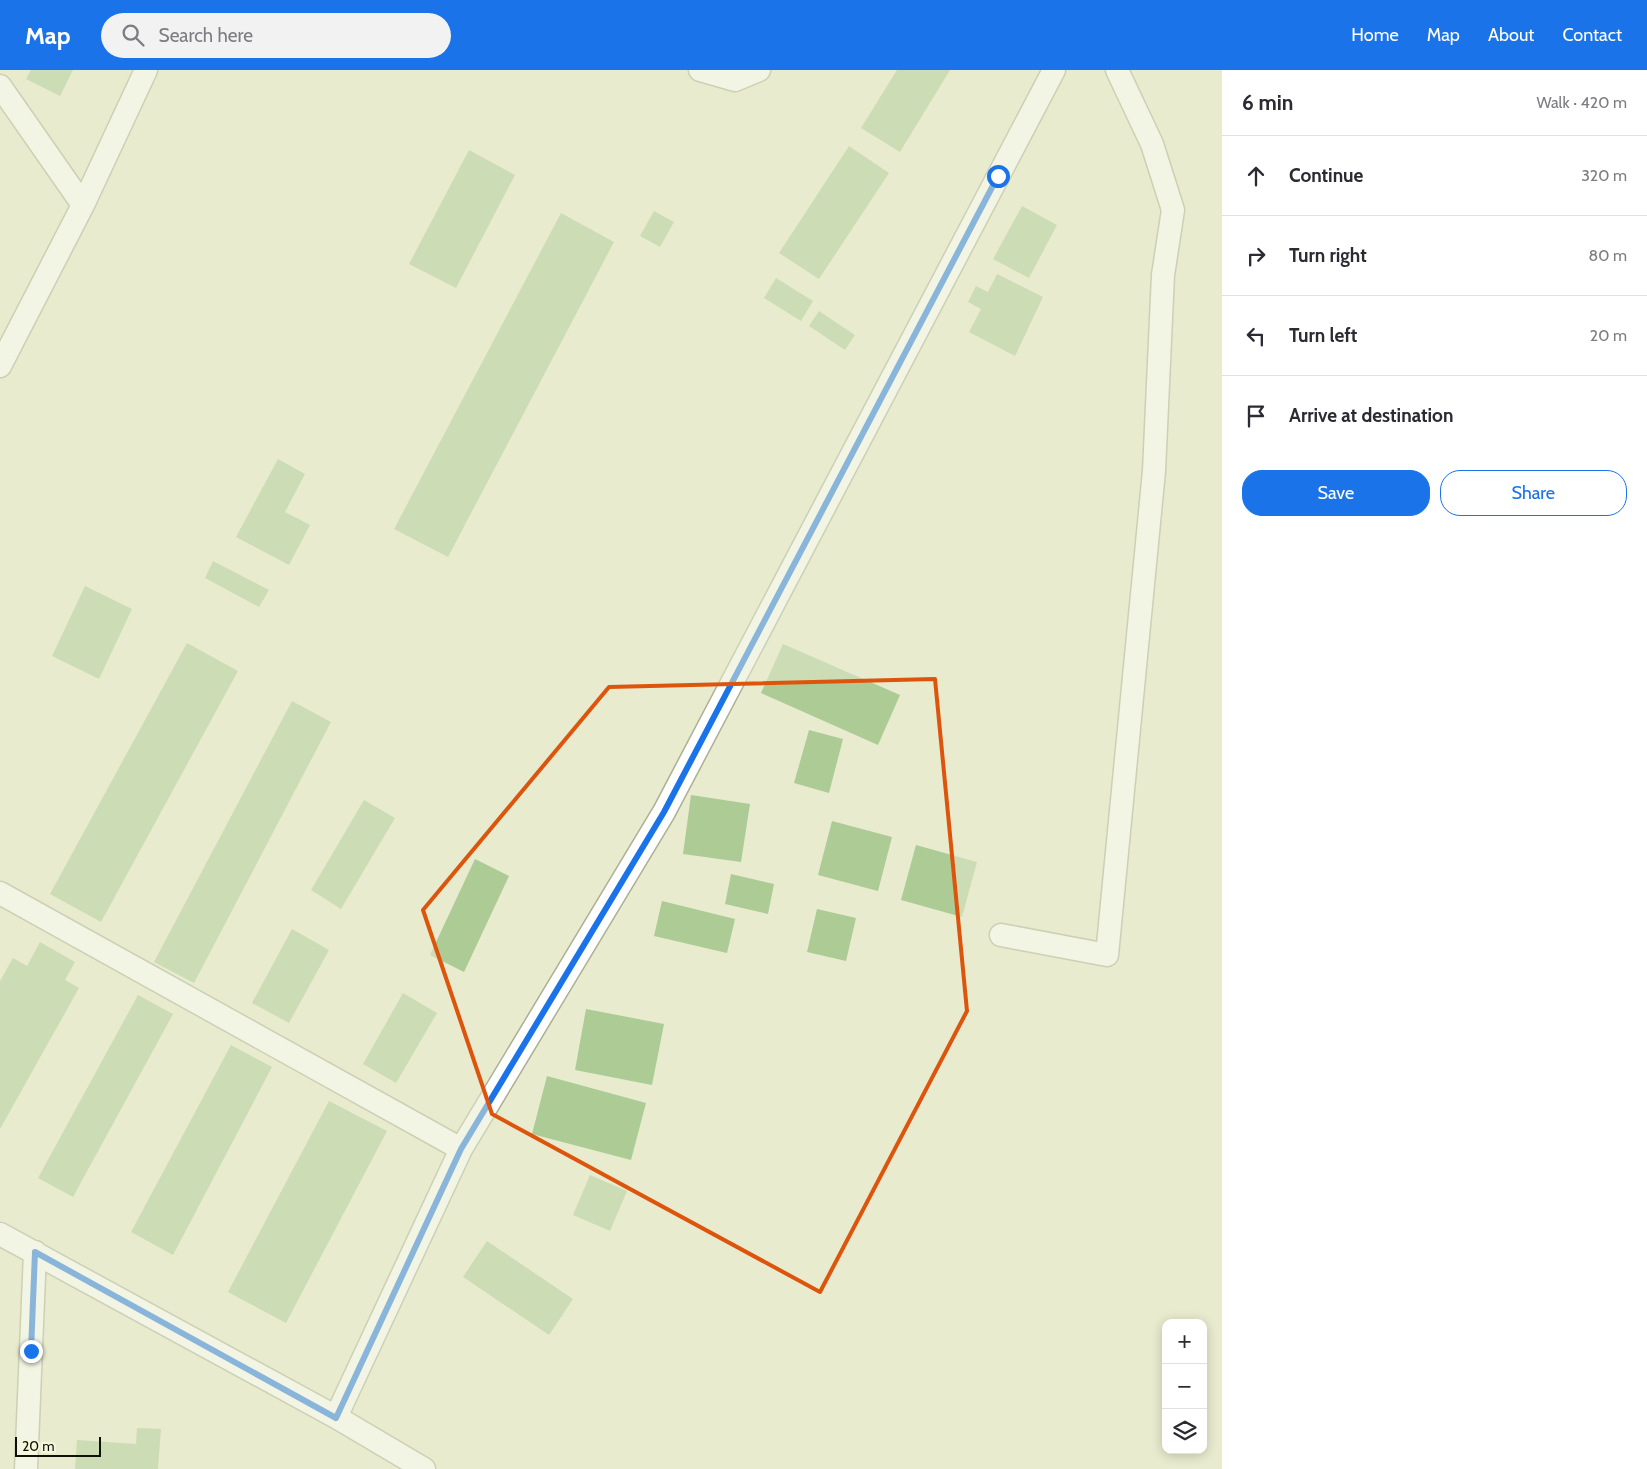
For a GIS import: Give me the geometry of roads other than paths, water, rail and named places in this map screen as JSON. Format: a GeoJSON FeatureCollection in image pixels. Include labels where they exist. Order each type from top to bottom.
{"type":"FeatureCollection","features":[{"type":"Feature","properties":{"kind":"street"},"geometry":{"type":"LineString","coordinates":[[0,366],[83,205],[146,70]]}},
{"type":"Feature","properties":{"kind":"street"},"geometry":{"type":"LineString","coordinates":[[700,70],[735,80],[759,70]]}},
{"type":"Feature","properties":{"kind":"street"},"geometry":{"type":"LineString","coordinates":[[336,1418],[461,1149],[664,812],[1054,70]]}},
{"type":"Feature","properties":{"kind":"street"},"geometry":{"type":"LineString","coordinates":[[1001,935],[1107,955],[1154,471],[1163,275],[1173,210],[1152,144],[1117,70]]}},
{"type":"Feature","properties":{"kind":"street"},"geometry":{"type":"LineString","coordinates":[[0,86],[83,205]]}},
{"type":"Feature","properties":{"kind":"street"},"geometry":{"type":"LineString","coordinates":[[0,893],[461,1149]]}},
{"type":"Feature","properties":{"kind":"street"},"geometry":{"type":"LineString","coordinates":[[0,1234],[336,1418],[424,1469]]}},
{"type":"Feature","properties":{"kind":"street"},"geometry":{"type":"LineString","coordinates":[[26,1469],[35,1252]]}}]}
